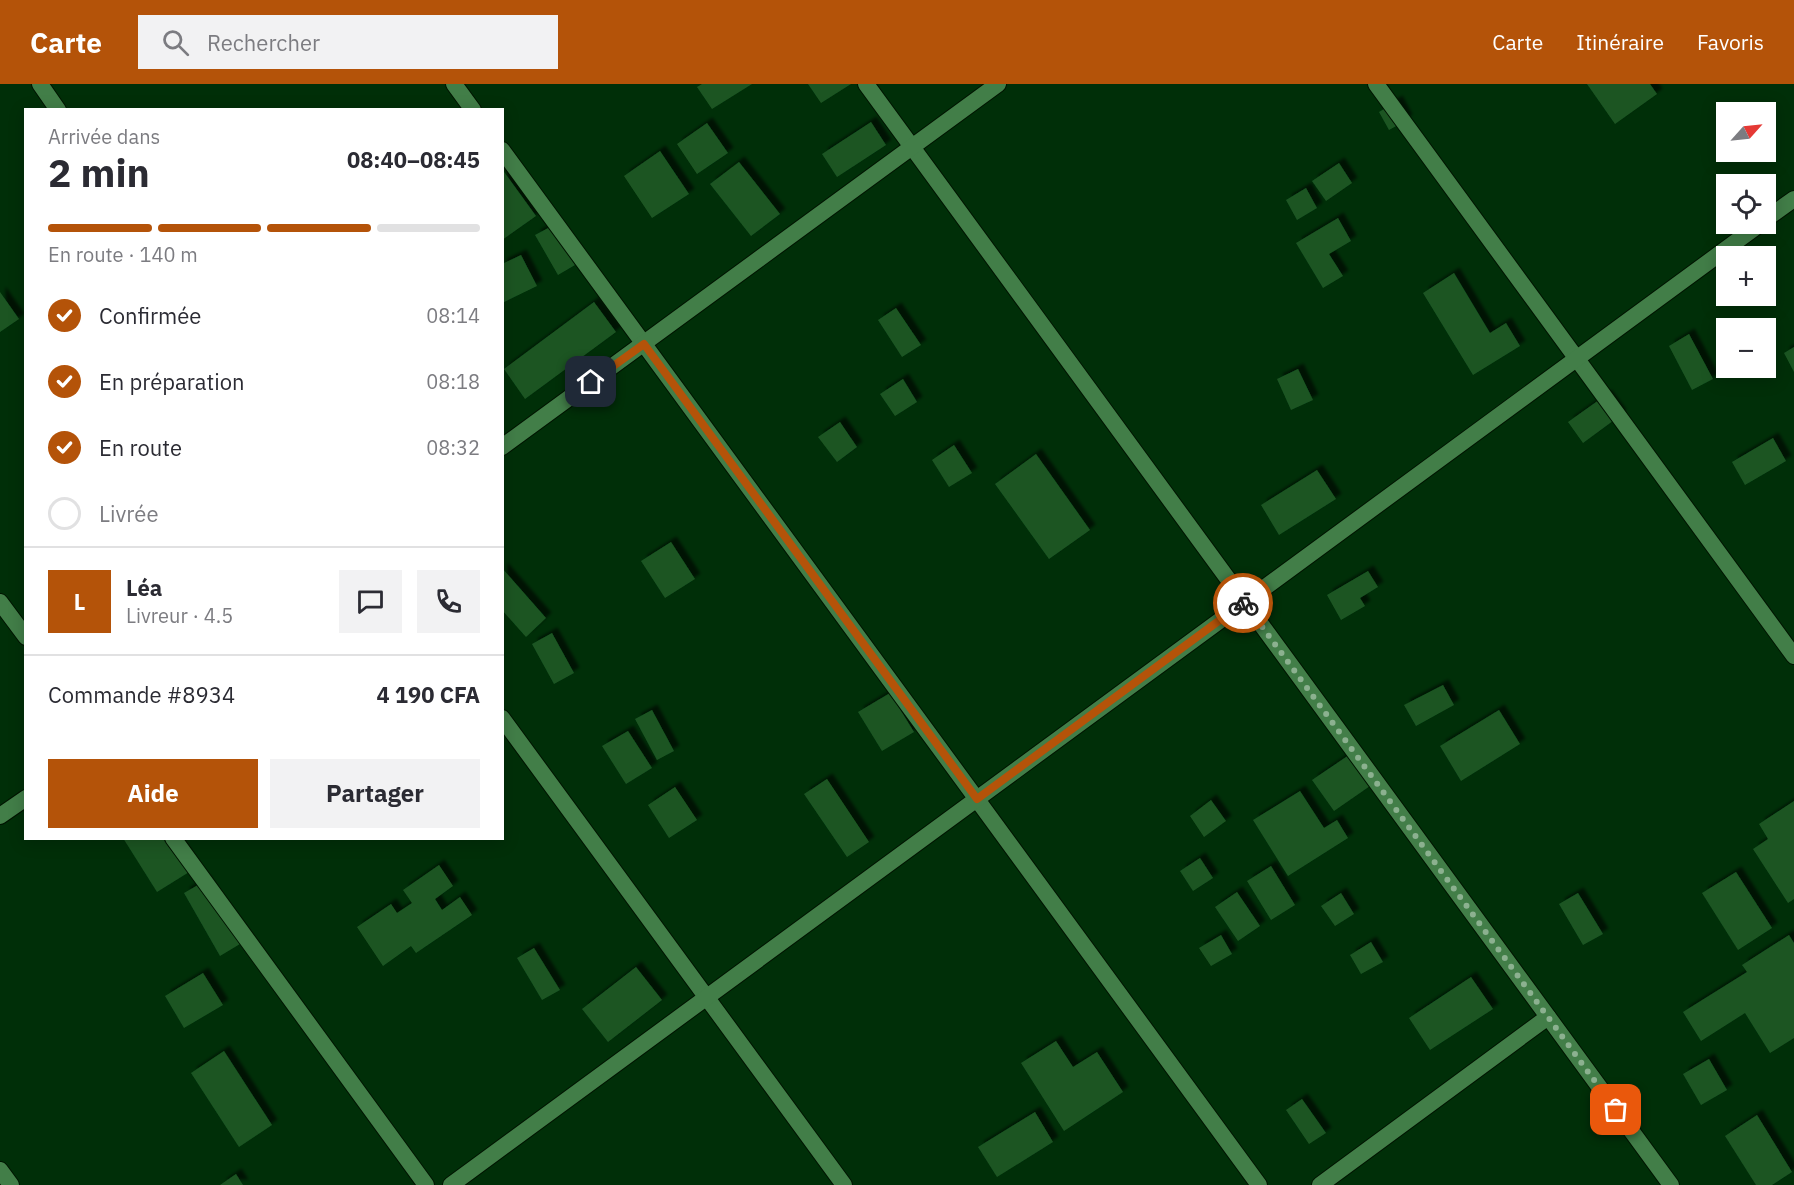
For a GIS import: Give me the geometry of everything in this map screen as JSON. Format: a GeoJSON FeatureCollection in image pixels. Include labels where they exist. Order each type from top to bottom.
{"type":"FeatureCollection","features":[{"type":"Feature","properties":{"kind":"street"},"geometry":{"type":"LineString","coordinates":[[40,84],[57,108]]}},
{"type":"Feature","properties":{"kind":"street"},"geometry":{"type":"LineString","coordinates":[[454,84],[472,108]]}},
{"type":"Feature","properties":{"kind":"street"},"geometry":{"type":"LineString","coordinates":[[866,84],[1671,1185]]}},
{"type":"Feature","properties":{"kind":"street"},"geometry":{"type":"LineString","coordinates":[[504,446],[998,84]]}},
{"type":"Feature","properties":{"kind":"street"},"geometry":{"type":"LineString","coordinates":[[1376,84],[1794,656]]}},
{"type":"Feature","properties":{"kind":"street"},"geometry":{"type":"LineString","coordinates":[[504,153],[1259,1185]]}},
{"type":"Feature","properties":{"kind":"street"},"geometry":{"type":"LineString","coordinates":[[1776,212],[1794,199]]}},
{"type":"Feature","properties":{"kind":"street"},"geometry":{"type":"LineString","coordinates":[[451,1185],[1746,234]]}},
{"type":"Feature","properties":{"kind":"street"},"geometry":{"type":"LineString","coordinates":[[0,602],[24,634]]}},
{"type":"Feature","properties":{"kind":"street"},"geometry":{"type":"LineString","coordinates":[[504,721],[844,1185]]}},
{"type":"Feature","properties":{"kind":"street"},"geometry":{"type":"LineString","coordinates":[[0,816],[24,799]]}},
{"type":"Feature","properties":{"kind":"street"},"geometry":{"type":"LineString","coordinates":[[174,840],[426,1185]]}},
{"type":"Feature","properties":{"kind":"street"},"geometry":{"type":"LineString","coordinates":[[1320,1185],[1548,1017]]}},
{"type":"Feature","properties":{"kind":"street"},"geometry":{"type":"LineString","coordinates":[[0,1170],[11,1185]]}},
{"type":"Feature","properties":{"kind":"building"},"geometry":{"type":"Polygon","coordinates":[[[702,84],[752,84],[712,109],[697,87],[702,84]]]}},
{"type":"Feature","properties":{"kind":"building"},"geometry":{"type":"Polygon","coordinates":[[[808,84],[851,84],[821,103],[808,84]]]}},
{"type":"Feature","properties":{"kind":"building"},"geometry":{"type":"Polygon","coordinates":[[[1587,84],[1650,84],[1657,94],[1615,124],[1587,84]]]}},
{"type":"Feature","properties":{"kind":"building"},"geometry":{"type":"Polygon","coordinates":[[[1397,101],[1407,120],[1389,130],[1379,112],[1397,101]]]}},
{"type":"Feature","properties":{"kind":"building"},"geometry":{"type":"Polygon","coordinates":[[[871,122],[886,145],[837,177],[822,154],[871,122]]]}},
{"type":"Feature","properties":{"kind":"building"},"geometry":{"type":"Polygon","coordinates":[[[707,123],[728,153],[697,174],[677,144],[707,123]]]}},
{"type":"Feature","properties":{"kind":"building"},"geometry":{"type":"Polygon","coordinates":[[[660,151],[689,194],[652,218],[624,176],[660,151]]]}},
{"type":"Feature","properties":{"kind":"building"},"geometry":{"type":"Polygon","coordinates":[[[739,162],[780,214],[751,236],[710,184],[739,162]]]}},
{"type":"Feature","properties":{"kind":"building"},"geometry":{"type":"Polygon","coordinates":[[[1339,163],[1352,183],[1326,201],[1312,181],[1339,163]]]}},
{"type":"Feature","properties":{"kind":"building"},"geometry":{"type":"Polygon","coordinates":[[[504,172],[536,216],[504,239],[504,172]]]}},
{"type":"Feature","properties":{"kind":"building"},"geometry":{"type":"Polygon","coordinates":[[[1306,188],[1317,208],[1297,220],[1286,200],[1306,188]]]}},
{"type":"Feature","properties":{"kind":"building"},"geometry":{"type":"Polygon","coordinates":[[[1338,218],[1351,241],[1329,254],[1343,276],[1323,288],[1296,243],[1338,218]]]}},
{"type":"Feature","properties":{"kind":"building"},"geometry":{"type":"Polygon","coordinates":[[[552,226],[575,265],[558,275],[535,235],[552,226]]]}},
{"type":"Feature","properties":{"kind":"building"},"geometry":{"type":"Polygon","coordinates":[[[521,255],[537,286],[504,302],[504,263],[521,255]]]}},
{"type":"Feature","properties":{"kind":"building"},"geometry":{"type":"Polygon","coordinates":[[[1454,273],[1490,333],[1506,323],[1520,346],[1473,375],[1423,293],[1454,273]]]}},
{"type":"Feature","properties":{"kind":"building"},"geometry":{"type":"Polygon","coordinates":[[[0,292],[19,319],[0,332],[0,292]]]}},
{"type":"Feature","properties":{"kind":"building"},"geometry":{"type":"Polygon","coordinates":[[[594,302],[616,332],[525,399],[504,369],[594,302]]]}},
{"type":"Feature","properties":{"kind":"building"},"geometry":{"type":"Polygon","coordinates":[[[896,308],[921,345],[902,357],[878,320],[896,308]]]}},
{"type":"Feature","properties":{"kind":"building"},"geometry":{"type":"Polygon","coordinates":[[[1689,334],[1713,379],[1692,390],[1669,346],[1689,334]]]}},
{"type":"Feature","properties":{"kind":"building"},"geometry":{"type":"Polygon","coordinates":[[[1794,347],[1794,372],[1784,353],[1794,347]]]}},
{"type":"Feature","properties":{"kind":"building"},"geometry":{"type":"Polygon","coordinates":[[[1298,369],[1313,400],[1291,410],[1277,379],[1298,369]]]}},
{"type":"Feature","properties":{"kind":"building"},"geometry":{"type":"Polygon","coordinates":[[[903,379],[917,402],[895,416],[880,394],[903,379]]]}},
{"type":"Feature","properties":{"kind":"building"},"geometry":{"type":"Polygon","coordinates":[[[1606,395],[1621,415],[1583,443],[1568,422],[1606,395]]]}},
{"type":"Feature","properties":{"kind":"building"},"geometry":{"type":"Polygon","coordinates":[[[840,422],[857,447],[837,462],[818,437],[840,422]]]}},
{"type":"Feature","properties":{"kind":"building"},"geometry":{"type":"Polygon","coordinates":[[[1773,438],[1786,461],[1745,485],[1732,462],[1773,438]]]}},
{"type":"Feature","properties":{"kind":"building"},"geometry":{"type":"Polygon","coordinates":[[[954,445],[972,473],[949,487],[932,460],[954,445]]]}},
{"type":"Feature","properties":{"kind":"building"},"geometry":{"type":"Polygon","coordinates":[[[1036,454],[1090,530],[1049,559],[995,484],[1036,454]]]}},
{"type":"Feature","properties":{"kind":"building"},"geometry":{"type":"Polygon","coordinates":[[[1317,470],[1336,499],[1279,535],[1261,505],[1317,470]]]}},
{"type":"Feature","properties":{"kind":"building"},"geometry":{"type":"Polygon","coordinates":[[[671,542],[695,579],[665,598],[641,561],[671,542]]]}},
{"type":"Feature","properties":{"kind":"building"},"geometry":{"type":"Polygon","coordinates":[[[504,570],[546,618],[526,637],[504,612],[504,570]]]}},
{"type":"Feature","properties":{"kind":"building"},"geometry":{"type":"Polygon","coordinates":[[[1368,571],[1378,587],[1360,598],[1365,606],[1341,620],[1327,595],[1368,571]]]}},
{"type":"Feature","properties":{"kind":"building"},"geometry":{"type":"Polygon","coordinates":[[[552,633],[574,673],[554,684],[532,644],[552,633]]]}},
{"type":"Feature","properties":{"kind":"building"},"geometry":{"type":"Polygon","coordinates":[[[1443,685],[1454,705],[1416,726],[1404,705],[1443,685]]]}},
{"type":"Feature","properties":{"kind":"building"},"geometry":{"type":"Polygon","coordinates":[[[890,693],[914,732],[882,751],[858,712],[890,693]]]}},
{"type":"Feature","properties":{"kind":"building"},"geometry":{"type":"Polygon","coordinates":[[[652,710],[674,751],[657,760],[635,719],[652,710]]]}},
{"type":"Feature","properties":{"kind":"building"},"geometry":{"type":"Polygon","coordinates":[[[1499,710],[1520,744],[1461,781],[1440,746],[1499,710]]]}},
{"type":"Feature","properties":{"kind":"building"},"geometry":{"type":"Polygon","coordinates":[[[628,731],[652,768],[626,784],[602,746],[628,731]]]}},
{"type":"Feature","properties":{"kind":"building"},"geometry":{"type":"Polygon","coordinates":[[[1349,755],[1370,786],[1334,811],[1312,780],[1349,755]]]}},
{"type":"Feature","properties":{"kind":"building"},"geometry":{"type":"Polygon","coordinates":[[[827,779],[869,842],[847,857],[804,794],[827,779]]]}},
{"type":"Feature","properties":{"kind":"building"},"geometry":{"type":"Polygon","coordinates":[[[675,787],[697,820],[669,838],[648,805],[675,787]]]}},
{"type":"Feature","properties":{"kind":"building"},"geometry":{"type":"Polygon","coordinates":[[[1300,791],[1324,828],[1337,820],[1348,838],[1288,876],[1253,820],[1300,791]]]}},
{"type":"Feature","properties":{"kind":"building"},"geometry":{"type":"Polygon","coordinates":[[[1211,800],[1226,821],[1204,837],[1190,816],[1211,800]]]}},
{"type":"Feature","properties":{"kind":"building"},"geometry":{"type":"Polygon","coordinates":[[[1794,801],[1794,899],[1788,903],[1753,849],[1768,839],[1759,824],[1794,801]]]}},
{"type":"Feature","properties":{"kind":"building"},"geometry":{"type":"Polygon","coordinates":[[[124,840],[175,840],[194,869],[157,892],[124,840]]]}},
{"type":"Feature","properties":{"kind":"building"},"geometry":{"type":"Polygon","coordinates":[[[1200,858],[1213,878],[1193,891],[1180,871],[1200,858]]]}},
{"type":"Feature","properties":{"kind":"building"},"geometry":{"type":"Polygon","coordinates":[[[439,865],[453,886],[435,899],[442,910],[460,897],[472,915],[416,953],[411,946],[383,966],[357,927],[391,904],[397,913],[412,903],[403,890],[439,865]]]}},
{"type":"Feature","properties":{"kind":"building"},"geometry":{"type":"Polygon","coordinates":[[[1271,866],[1295,905],[1271,920],[1247,881],[1271,866]]]}},
{"type":"Feature","properties":{"kind":"building"},"geometry":{"type":"Polygon","coordinates":[[[1736,872],[1772,928],[1738,950],[1702,893],[1736,872]]]}},
{"type":"Feature","properties":{"kind":"building"},"geometry":{"type":"Polygon","coordinates":[[[205,881],[240,944],[220,956],[184,893],[205,881]]]}},
{"type":"Feature","properties":{"kind":"building"},"geometry":{"type":"Polygon","coordinates":[[[1237,892],[1260,926],[1238,941],[1215,907],[1237,892]]]}},
{"type":"Feature","properties":{"kind":"building"},"geometry":{"type":"Polygon","coordinates":[[[1341,893],[1354,914],[1335,926],[1321,906],[1341,893]]]}},
{"type":"Feature","properties":{"kind":"building"},"geometry":{"type":"Polygon","coordinates":[[[1578,893],[1603,934],[1583,945],[1559,904],[1578,893]]]}},
{"type":"Feature","properties":{"kind":"building"},"geometry":{"type":"Polygon","coordinates":[[[1221,935],[1232,954],[1211,966],[1199,948],[1221,935]]]}},
{"type":"Feature","properties":{"kind":"building"},"geometry":{"type":"Polygon","coordinates":[[[1789,935],[1794,943],[1794,1038],[1770,1053],[1745,1013],[1701,1041],[1683,1012],[1747,972],[1742,965],[1789,935]]]}},
{"type":"Feature","properties":{"kind":"building"},"geometry":{"type":"Polygon","coordinates":[[[1371,942],[1383,962],[1361,974],[1350,955],[1371,942]]]}},
{"type":"Feature","properties":{"kind":"building"},"geometry":{"type":"Polygon","coordinates":[[[534,948],[560,990],[542,1000],[517,958],[534,948]]]}},
{"type":"Feature","properties":{"kind":"building"},"geometry":{"type":"Polygon","coordinates":[[[636,967],[662,1000],[608,1042],[582,1009],[636,967]]]}},
{"type":"Feature","properties":{"kind":"building"},"geometry":{"type":"Polygon","coordinates":[[[203,973],[223,1005],[184,1028],[165,996],[203,973]]]}},
{"type":"Feature","properties":{"kind":"building"},"geometry":{"type":"Polygon","coordinates":[[[1471,977],[1493,1009],[1430,1050],[1409,1018],[1471,977]]]}},
{"type":"Feature","properties":{"kind":"building"},"geometry":{"type":"Polygon","coordinates":[[[1056,1041],[1073,1067],[1097,1052],[1123,1092],[1064,1131],[1021,1063],[1056,1041]]]}},
{"type":"Feature","properties":{"kind":"building"},"geometry":{"type":"Polygon","coordinates":[[[224,1051],[272,1125],[239,1147],[191,1073],[224,1051]]]}},
{"type":"Feature","properties":{"kind":"building"},"geometry":{"type":"Polygon","coordinates":[[[1709,1059],[1727,1090],[1701,1105],[1683,1074],[1709,1059]]]}},
{"type":"Feature","properties":{"kind":"building"},"geometry":{"type":"Polygon","coordinates":[[[1302,1099],[1326,1133],[1309,1144],[1286,1110],[1302,1099]]]}},
{"type":"Feature","properties":{"kind":"building"},"geometry":{"type":"Polygon","coordinates":[[[1035,1112],[1053,1142],[997,1177],[978,1147],[1035,1112]]]}},
{"type":"Feature","properties":{"kind":"building"},"geometry":{"type":"Polygon","coordinates":[[[1757,1115],[1792,1172],[1772,1185],[1756,1185],[1725,1136],[1757,1115]]]}},
{"type":"Feature","properties":{"kind":"building"},"geometry":{"type":"Polygon","coordinates":[[[236,1174],[243,1185],[220,1185],[236,1174]]]}},
{"type":"Feature","properties":{"kind":"way so far"},"geometry":{"type":"LineString","coordinates":[[1243,603],[1616,1110]]}},
{"type":"Feature","properties":{"kind":"route"},"geometry":{"type":"LineString","coordinates":[[591,382],[644,344],[977,799],[1243,603]]}}]}
